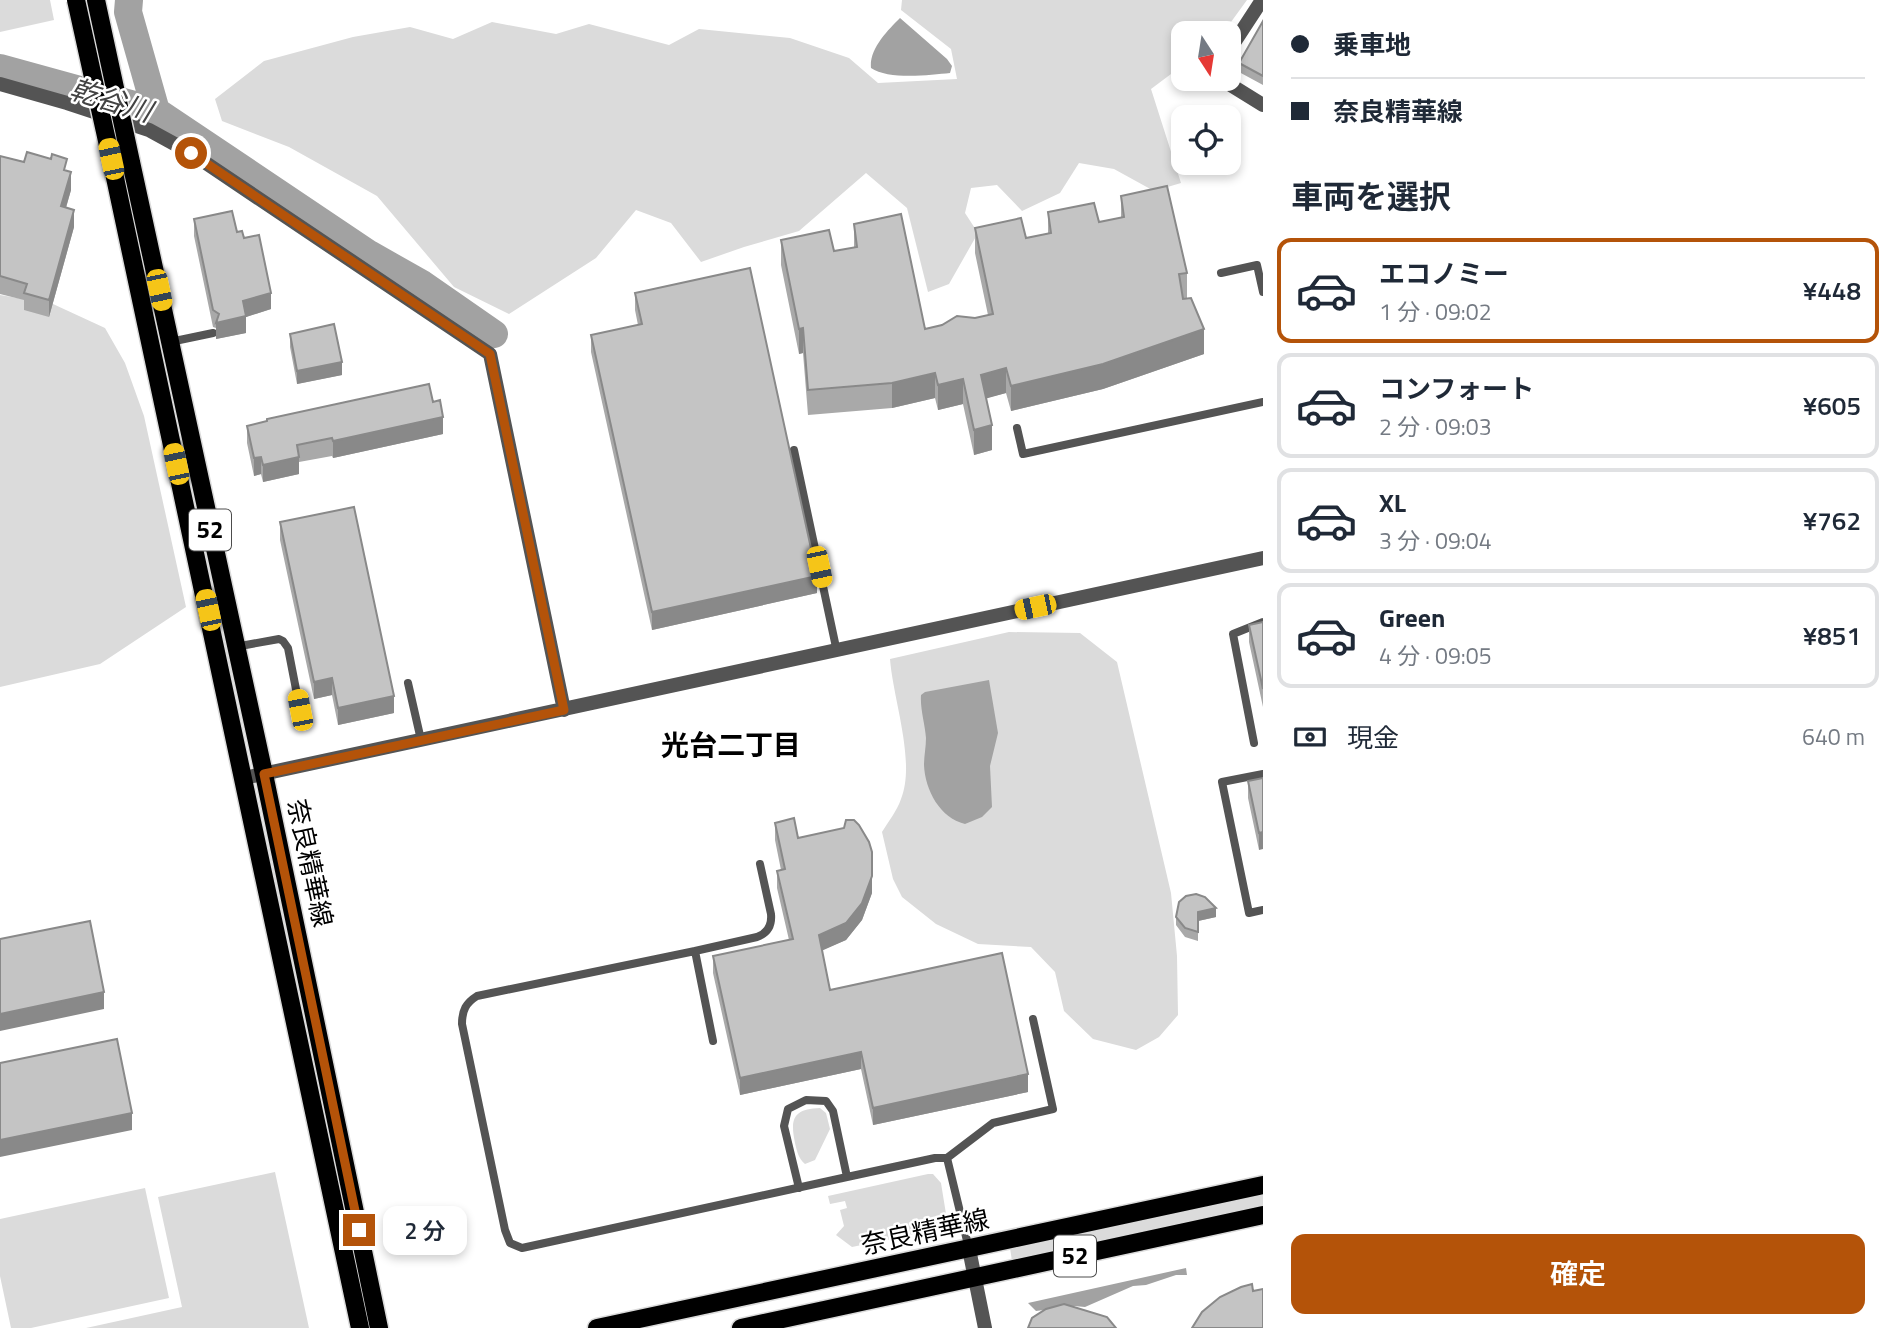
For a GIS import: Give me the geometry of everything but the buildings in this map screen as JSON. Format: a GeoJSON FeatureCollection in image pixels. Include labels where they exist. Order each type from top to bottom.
{"type":"FeatureCollection","features":[{"type":"Feature","properties":{"kind":"main road","name":"奈良精華線"},"geometry":{"type":"LineString","coordinates":[[76,0],[360,1328]]}},
{"type":"Feature","properties":{"kind":"main road","name":"奈良精華線"},"geometry":{"type":"LineString","coordinates":[[96,0],[264,774],[379,1328]]}},
{"type":"Feature","properties":{"kind":"main road","name":"奈良精華線"},"geometry":{"type":"LineString","coordinates":[[597,1328],[1263,1185]]}},
{"type":"Feature","properties":{"kind":"main road","name":"奈良精華線"},"geometry":{"type":"LineString","coordinates":[[741,1328],[1263,1215]]}},
{"type":"Feature","properties":{"kind":"street"},"geometry":{"type":"LineString","coordinates":[[1241,32],[1262,0]]}},
{"type":"Feature","properties":{"kind":"street"},"geometry":{"type":"LineString","coordinates":[[0,84],[149,130],[191,153],[490,354],[564,710]]}},
{"type":"Feature","properties":{"kind":"street"},"geometry":{"type":"LineString","coordinates":[[1240,91],[1263,105]]}},
{"type":"Feature","properties":{"kind":"street"},"geometry":{"type":"LineString","coordinates":[[244,778],[1263,558]]}},
{"type":"Feature","properties":{"kind":"street"},"geometry":{"type":"LineString","coordinates":[[969,1249],[985,1328]]}},
{"type":"Feature","properties":{"kind":"lane"},"geometry":{"type":"LineString","coordinates":[[1221,272],[1257,265],[1263,292]]}},
{"type":"Feature","properties":{"kind":"lane"},"geometry":{"type":"LineString","coordinates":[[170,342],[213,333]]}},
{"type":"Feature","properties":{"kind":"lane"},"geometry":{"type":"LineString","coordinates":[[1017,428],[1023,454],[1263,402]]}},
{"type":"Feature","properties":{"kind":"lane"},"geometry":{"type":"LineString","coordinates":[[794,450],[837,652]]}},
{"type":"Feature","properties":{"kind":"lane"},"geometry":{"type":"LineString","coordinates":[[1254,743],[1233,634],[1263,622]]}},
{"type":"Feature","properties":{"kind":"lane"},"geometry":{"type":"LineString","coordinates":[[235,647],[279,639],[283,641],[288,649],[300,710]]}},
{"type":"Feature","properties":{"kind":"lane"},"geometry":{"type":"LineString","coordinates":[[408,683],[421,740]]}},
{"type":"Feature","properties":{"kind":"lane"},"geometry":{"type":"LineString","coordinates":[[1263,774],[1222,782],[1249,913],[1263,910]]}},
{"type":"Feature","properties":{"kind":"lane"},"geometry":{"type":"LineString","coordinates":[[760,864],[772,921],[764,934],[477,996],[465,1006],[462,1024],[505,1230],[510,1243],[522,1248],[935,1158],[947,1158],[993,1123],[1053,1109],[1033,1019]]}},
{"type":"Feature","properties":{"kind":"lane"},"geometry":{"type":"LineString","coordinates":[[695,951],[713,1041]]}},
{"type":"Feature","properties":{"kind":"lane"},"geometry":{"type":"LineString","coordinates":[[799,1188],[784,1126],[788,1109],[806,1100],[826,1101],[833,1111],[847,1177]]}},
{"type":"Feature","properties":{"kind":"lane"},"geometry":{"type":"LineString","coordinates":[[947,1158],[969,1249]]}},
{"type":"Feature","properties":{"kind":"shaded area"},"geometry":{"type":"Polygon","coordinates":[[[0,0],[50,0],[54,20],[0,32],[0,0]]]}},
{"type":"Feature","properties":{"kind":"shaded area"},"geometry":{"type":"Polygon","coordinates":[[[902,0],[1247,0],[1232,21],[1171,21],[1171,74],[1151,89],[1171,152],[1171,175],[1178,175],[1181,183],[1154,191],[1114,169],[1079,163],[1060,193],[1022,211],[997,185],[971,188],[965,213],[978,233],[949,284],[928,292],[907,208],[866,173],[799,231],[701,262],[671,223],[636,210],[596,258],[509,314],[454,287],[377,196],[289,147],[222,121],[215,99],[264,61],[353,37],[410,27],[453,39],[492,22],[556,34],[589,24],[669,45],[699,29],[790,38],[849,58],[878,83],[957,79],[951,49],[901,10],[902,0]]]}},
{"type":"Feature","properties":{"kind":"shaded area"},"geometry":{"type":"Polygon","coordinates":[[[900,18],[947,59],[952,66],[950,73],[898,75],[878,72],[871,68],[876,47],[900,18]]]}},
{"type":"Feature","properties":{"kind":"shaded area"},"geometry":{"type":"Polygon","coordinates":[[[0,295],[53,304],[105,328],[125,363],[144,416],[186,607],[100,664],[0,687],[0,295]]]}},
{"type":"Feature","properties":{"kind":"shaded area"},"geometry":{"type":"Polygon","coordinates":[[[1009,632],[1080,633],[1117,662],[1171,893],[1177,956],[1178,1015],[1159,1037],[1136,1050],[1093,1039],[1064,1011],[1055,972],[1031,947],[978,944],[936,924],[902,897],[893,879],[882,832],[901,799],[906,767],[890,659],[1009,632]]]}},
{"type":"Feature","properties":{"kind":"shaded area"},"geometry":{"type":"Polygon","coordinates":[[[989,680],[998,733],[990,766],[992,807],[982,817],[965,824],[948,816],[941,809],[927,784],[921,695],[989,680]]]}},
{"type":"Feature","properties":{"kind":"shaded area"},"geometry":{"type":"Polygon","coordinates":[[[820,1108],[826,1113],[830,1129],[815,1160],[805,1164],[796,1149],[794,1122],[799,1113],[820,1108]]]}},
{"type":"Feature","properties":{"kind":"shaded area"},"geometry":{"type":"Polygon","coordinates":[[[275,1172],[309,1328],[86,1328],[182,1307],[158,1197],[275,1172]]]}},
{"type":"Feature","properties":{"kind":"shaded area"},"geometry":{"type":"Polygon","coordinates":[[[933,1174],[941,1183],[946,1214],[934,1230],[852,1247],[836,1235],[844,1226],[840,1210],[847,1208],[845,1201],[830,1204],[828,1196],[933,1174]]]}},
{"type":"Feature","properties":{"kind":"shaded area"},"geometry":{"type":"Polygon","coordinates":[[[145,1188],[169,1298],[31,1328],[11,1328],[0,1276],[0,1219],[145,1188]]]}},
{"type":"Feature","properties":{"kind":"shaded area"},"geometry":{"type":"Polygon","coordinates":[[[1263,1194],[1263,1207],[1012,1261],[1010,1248],[1263,1194]]]}},
{"type":"Feature","properties":{"kind":"shaded area"},"geometry":{"type":"Polygon","coordinates":[[[1186,1268],[1187,1275],[1176,1275],[1146,1285],[1133,1286],[1085,1307],[1036,1311],[1028,1303],[1186,1268]]]}},
{"type":"Feature","properties":{"kind":"waterway"},"geometry":{"type":"LineString","coordinates":[[129,0],[128,12],[156,111]]}},
{"type":"Feature","properties":{"kind":"waterway","name":"乾谷川"},"geometry":{"type":"LineString","coordinates":[[0,68],[156,111],[494,334]]}},
{"type":"Feature","properties":{"kind":"district","name":"光台二丁目"},"geometry":{"type":"Point","coordinates":[731,745]}},
{"type":"Feature","properties":{"kind":"route"},"geometry":{"type":"LineString","coordinates":[[191,153],[490,354],[564,710],[264,774],[359,1230]]}}]}
